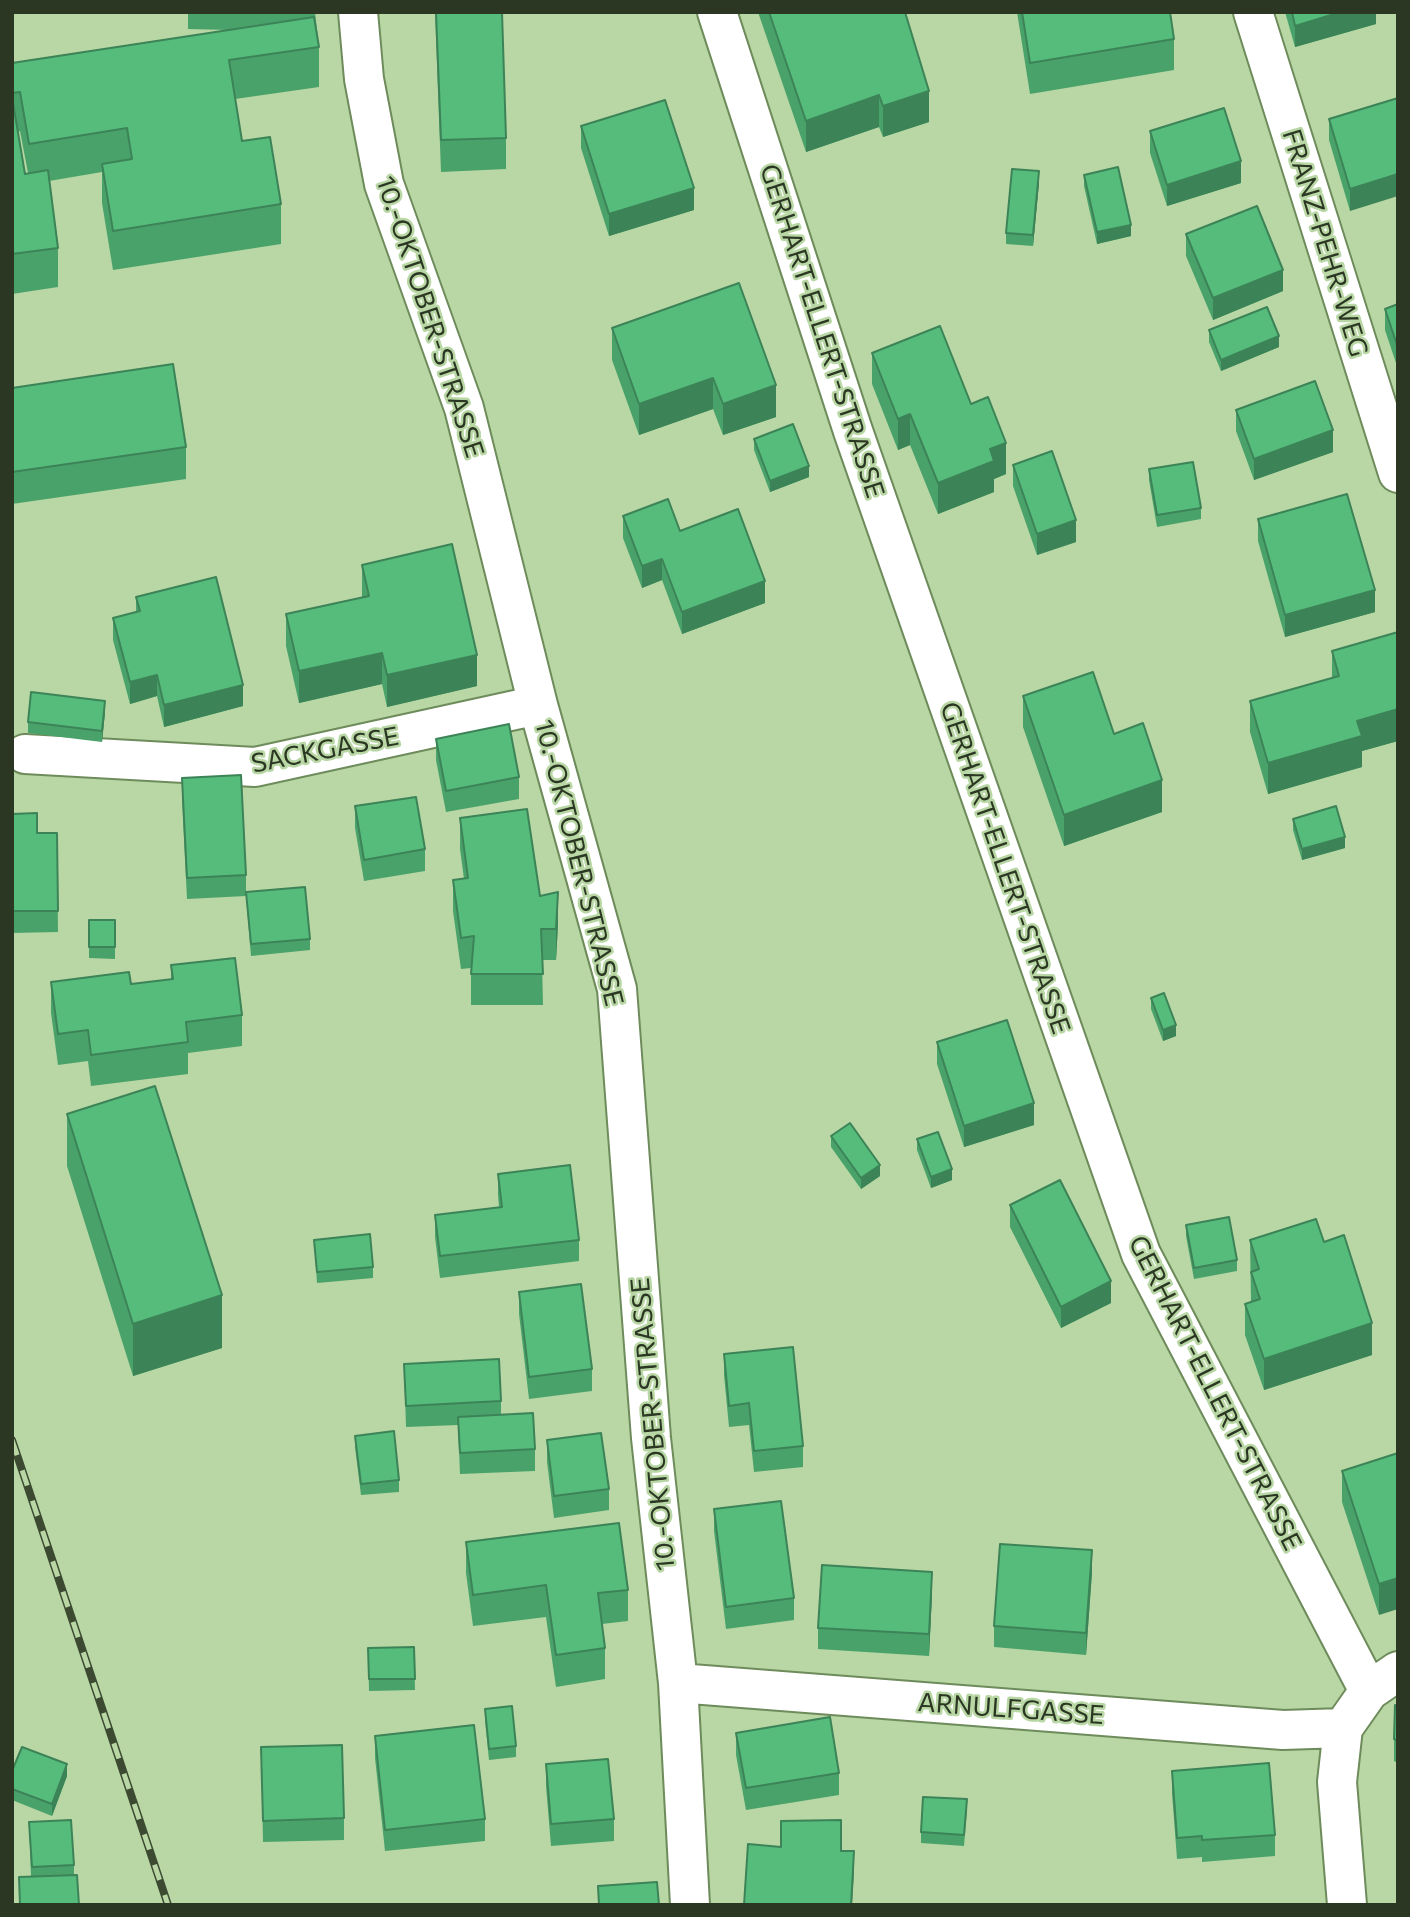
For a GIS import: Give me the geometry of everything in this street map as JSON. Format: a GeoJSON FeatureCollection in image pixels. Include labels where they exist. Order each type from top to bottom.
{"type":"FeatureCollection","features":[{"type":"Feature","properties":{"kind":"street","name":"10.-OKTOBER-STRASSE"},"geometry":{"type":"LineString","coordinates":[[358,12],[364,79],[384,184],[464,408],[538,705],[617,989],[651,1438],[678,1683],[690,1905]]}},
{"type":"Feature","properties":{"kind":"street","name":"GERHART-ELLERT-STRASSE"},"geometry":{"type":"LineString","coordinates":[[717,12],[853,431],[1141,1254],[1383,1681]]}},
{"type":"Feature","properties":{"kind":"street","name":"FRANZ-PEHR-WEG"},"geometry":{"type":"LineString","coordinates":[[1253,12],[1398,473]]}},
{"type":"Feature","properties":{"kind":"street","name":"SACKGASSE"},"geometry":{"type":"LineString","coordinates":[[25,754],[255,767],[538,705]]}},
{"type":"Feature","properties":{"kind":"street"},"geometry":{"type":"LineString","coordinates":[[1347,1905],[1338,1782],[1343,1728],[1383,1681]]}},
{"type":"Feature","properties":{"kind":"street","name":"ARNULFGASSE"},"geometry":{"type":"LineString","coordinates":[[678,1683],[1283,1730],[1343,1728]]}},
{"type":"Feature","properties":{"kind":"building"},"geometry":{"type":"Polygon","coordinates":[[[436,12],[502,12],[506,138],[441,140],[436,12]]]}},
{"type":"Feature","properties":{"kind":"building"},"geometry":{"type":"Polygon","coordinates":[[[769,12],[905,12],[929,91],[883,106],[879,95],[806,121],[769,12]]]}},
{"type":"Feature","properties":{"kind":"building"},"geometry":{"type":"Polygon","coordinates":[[[1022,12],[1170,12],[1174,39],[1030,63],[1022,12]]]}},
{"type":"Feature","properties":{"kind":"building"},"geometry":{"type":"Polygon","coordinates":[[[1292,12],[1341,12],[1295,26],[1292,12]]]}},
{"type":"Feature","properties":{"kind":"building"},"geometry":{"type":"Polygon","coordinates":[[[314,17],[319,47],[229,60],[242,141],[270,137],[281,204],[113,231],[102,164],[132,159],[127,128],[29,144],[20,92],[12,93],[12,63],[314,17]]]}},
{"type":"Feature","properties":{"kind":"building"},"geometry":{"type":"Polygon","coordinates":[[[12,97],[25,174],[48,170],[58,248],[12,254],[12,97]]]}},
{"type":"Feature","properties":{"kind":"building"},"geometry":{"type":"Polygon","coordinates":[[[1398,98],[1398,174],[1350,189],[1329,119],[1398,98]]]}},
{"type":"Feature","properties":{"kind":"building"},"geometry":{"type":"Polygon","coordinates":[[[665,100],[694,188],[609,214],[581,126],[665,100]]]}},
{"type":"Feature","properties":{"kind":"building"},"geometry":{"type":"Polygon","coordinates":[[[1224,108],[1241,161],[1167,185],[1150,131],[1224,108]]]}},
{"type":"Feature","properties":{"kind":"building"},"geometry":{"type":"Polygon","coordinates":[[[1118,167],[1131,225],[1097,232],[1084,175],[1118,167]]]}},
{"type":"Feature","properties":{"kind":"building"},"geometry":{"type":"Polygon","coordinates":[[[1012,169],[1039,171],[1033,235],[1006,233],[1012,169]]]}},
{"type":"Feature","properties":{"kind":"building"},"geometry":{"type":"Polygon","coordinates":[[[1257,206],[1283,270],[1213,298],[1186,234],[1257,206]]]}},
{"type":"Feature","properties":{"kind":"building"},"geometry":{"type":"Polygon","coordinates":[[[739,283],[776,385],[723,404],[713,378],[639,404],[612,328],[739,283]]]}},
{"type":"Feature","properties":{"kind":"building"},"geometry":{"type":"Polygon","coordinates":[[[1398,304],[1398,348],[1385,309],[1398,304]]]}},
{"type":"Feature","properties":{"kind":"building"},"geometry":{"type":"Polygon","coordinates":[[[1267,307],[1279,336],[1221,360],[1209,330],[1267,307]]]}},
{"type":"Feature","properties":{"kind":"building"},"geometry":{"type":"Polygon","coordinates":[[[940,326],[971,404],[988,397],[1006,443],[990,449],[994,461],[938,483],[910,414],[898,419],[872,353],[940,326]]]}},
{"type":"Feature","properties":{"kind":"building"},"geometry":{"type":"Polygon","coordinates":[[[173,364],[186,447],[12,472],[12,388],[173,364]]]}},
{"type":"Feature","properties":{"kind":"building"},"geometry":{"type":"Polygon","coordinates":[[[1315,381],[1333,430],[1254,459],[1236,410],[1315,381]]]}},
{"type":"Feature","properties":{"kind":"building"},"geometry":{"type":"Polygon","coordinates":[[[793,424],[809,466],[770,481],[754,439],[793,424]]]}},
{"type":"Feature","properties":{"kind":"building"},"geometry":{"type":"Polygon","coordinates":[[[1052,451],[1076,520],[1037,534],[1013,465],[1052,451]]]}},
{"type":"Feature","properties":{"kind":"building"},"geometry":{"type":"Polygon","coordinates":[[[1193,462],[1201,508],[1157,515],[1149,469],[1193,462]]]}},
{"type":"Feature","properties":{"kind":"building"},"geometry":{"type":"Polygon","coordinates":[[[1347,494],[1375,590],[1285,615],[1258,519],[1347,494]]]}},
{"type":"Feature","properties":{"kind":"building"},"geometry":{"type":"Polygon","coordinates":[[[668,499],[680,531],[738,509],[765,581],[682,612],[662,559],[642,566],[623,516],[668,499]]]}},
{"type":"Feature","properties":{"kind":"building"},"geometry":{"type":"Polygon","coordinates":[[[452,544],[477,655],[387,675],[382,653],[299,671],[286,614],[369,596],[362,565],[452,544]]]}},
{"type":"Feature","properties":{"kind":"building"},"geometry":{"type":"Polygon","coordinates":[[[216,577],[243,685],[164,705],[157,675],[130,682],[113,618],[140,611],[136,597],[216,577]]]}},
{"type":"Feature","properties":{"kind":"building"},"geometry":{"type":"Polygon","coordinates":[[[1398,632],[1398,709],[1357,721],[1362,736],[1268,763],[1250,701],[1339,676],[1332,651],[1398,632]]]}},
{"type":"Feature","properties":{"kind":"building"},"geometry":{"type":"Polygon","coordinates":[[[1093,672],[1114,734],[1143,723],[1162,780],[1064,815],[1023,696],[1093,672]]]}},
{"type":"Feature","properties":{"kind":"building"},"geometry":{"type":"Polygon","coordinates":[[[31,692],[105,701],[102,731],[28,722],[31,692]]]}},
{"type":"Feature","properties":{"kind":"building"},"geometry":{"type":"Polygon","coordinates":[[[509,724],[519,777],[446,791],[436,739],[509,724]]]}},
{"type":"Feature","properties":{"kind":"building"},"geometry":{"type":"Polygon","coordinates":[[[241,775],[246,875],[187,878],[182,778],[241,775]]]}},
{"type":"Feature","properties":{"kind":"building"},"geometry":{"type":"Polygon","coordinates":[[[416,797],[425,849],[364,860],[355,806],[416,797]]]}},
{"type":"Feature","properties":{"kind":"building"},"geometry":{"type":"Polygon","coordinates":[[[1336,806],[1345,837],[1302,849],[1293,819],[1336,806]]]}},
{"type":"Feature","properties":{"kind":"building"},"geometry":{"type":"Polygon","coordinates":[[[527,809],[540,896],[558,892],[556,929],[541,929],[543,974],[471,974],[474,936],[461,938],[453,880],[468,878],[460,818],[527,809]]]}},
{"type":"Feature","properties":{"kind":"building"},"geometry":{"type":"Polygon","coordinates":[[[37,813],[37,833],[57,833],[58,911],[12,911],[12,814],[37,813]]]}},
{"type":"Feature","properties":{"kind":"building"},"geometry":{"type":"Polygon","coordinates":[[[305,887],[310,939],[251,944],[246,892],[305,887]]]}},
{"type":"Feature","properties":{"kind":"building"},"geometry":{"type":"Polygon","coordinates":[[[89,920],[115,920],[115,947],[89,947],[89,920]]]}},
{"type":"Feature","properties":{"kind":"building"},"geometry":{"type":"Polygon","coordinates":[[[235,958],[242,1015],[186,1022],[188,1042],[91,1055],[88,1030],[58,1034],[51,982],[129,972],[131,984],[173,979],[171,965],[235,958]]]}},
{"type":"Feature","properties":{"kind":"building"},"geometry":{"type":"Polygon","coordinates":[[[1164,993],[1176,1025],[1163,1030],[1151,998],[1164,993]]]}},
{"type":"Feature","properties":{"kind":"building"},"geometry":{"type":"Polygon","coordinates":[[[1007,1020],[1034,1103],[964,1126],[937,1042],[1007,1020]]]}},
{"type":"Feature","properties":{"kind":"building"},"geometry":{"type":"Polygon","coordinates":[[[155,1086],[222,1295],[133,1324],[67,1114],[155,1086]]]}},
{"type":"Feature","properties":{"kind":"building"},"geometry":{"type":"Polygon","coordinates":[[[850,1123],[880,1165],[861,1178],[831,1136],[850,1123]]]}},
{"type":"Feature","properties":{"kind":"building"},"geometry":{"type":"Polygon","coordinates":[[[938,1132],[952,1169],[931,1177],[917,1139],[938,1132]]]}},
{"type":"Feature","properties":{"kind":"building"},"geometry":{"type":"Polygon","coordinates":[[[570,1165],[579,1240],[440,1256],[435,1215],[502,1207],[498,1174],[570,1165]]]}},
{"type":"Feature","properties":{"kind":"building"},"geometry":{"type":"Polygon","coordinates":[[[1060,1180],[1111,1281],[1061,1307],[1010,1205],[1060,1180]]]}},
{"type":"Feature","properties":{"kind":"building"},"geometry":{"type":"Polygon","coordinates":[[[1229,1217],[1237,1260],[1194,1268],[1186,1225],[1229,1217]]]}},
{"type":"Feature","properties":{"kind":"building"},"geometry":{"type":"Polygon","coordinates":[[[1316,1219],[1324,1242],[1344,1235],[1372,1323],[1264,1359],[1245,1304],[1260,1299],[1251,1272],[1259,1269],[1250,1240],[1316,1219]]]}},
{"type":"Feature","properties":{"kind":"building"},"geometry":{"type":"Polygon","coordinates":[[[370,1234],[373,1267],[317,1272],[314,1240],[370,1234]]]}},
{"type":"Feature","properties":{"kind":"building"},"geometry":{"type":"Polygon","coordinates":[[[581,1284],[592,1369],[529,1377],[519,1292],[581,1284]]]}},
{"type":"Feature","properties":{"kind":"building"},"geometry":{"type":"Polygon","coordinates":[[[793,1347],[803,1446],[754,1451],[749,1403],[729,1406],[724,1354],[793,1347]]]}},
{"type":"Feature","properties":{"kind":"building"},"geometry":{"type":"Polygon","coordinates":[[[499,1359],[501,1401],[406,1406],[404,1364],[499,1359]]]}},
{"type":"Feature","properties":{"kind":"building"},"geometry":{"type":"Polygon","coordinates":[[[533,1413],[535,1449],[460,1453],[458,1417],[533,1413]]]}},
{"type":"Feature","properties":{"kind":"building"},"geometry":{"type":"Polygon","coordinates":[[[394,1431],[399,1480],[361,1484],[355,1436],[394,1431]]]}},
{"type":"Feature","properties":{"kind":"building"},"geometry":{"type":"Polygon","coordinates":[[[601,1433],[609,1489],[554,1496],[547,1440],[601,1433]]]}},
{"type":"Feature","properties":{"kind":"building"},"geometry":{"type":"Polygon","coordinates":[[[1398,1453],[1398,1578],[1379,1584],[1342,1471],[1398,1453]]]}},
{"type":"Feature","properties":{"kind":"building"},"geometry":{"type":"Polygon","coordinates":[[[781,1501],[794,1598],[726,1607],[714,1509],[781,1501]]]}},
{"type":"Feature","properties":{"kind":"building"},"geometry":{"type":"Polygon","coordinates":[[[619,1523],[628,1590],[598,1593],[605,1648],[556,1655],[546,1585],[473,1595],[466,1542],[619,1523]]]}},
{"type":"Feature","properties":{"kind":"building"},"geometry":{"type":"Polygon","coordinates":[[[1000,1544],[1092,1550],[1086,1633],[994,1626],[1000,1544]]]}},
{"type":"Feature","properties":{"kind":"building"},"geometry":{"type":"Polygon","coordinates":[[[822,1565],[932,1572],[929,1634],[818,1628],[822,1565]]]}},
{"type":"Feature","properties":{"kind":"building"},"geometry":{"type":"Polygon","coordinates":[[[414,1647],[415,1679],[369,1679],[368,1648],[414,1647]]]}},
{"type":"Feature","properties":{"kind":"building"},"geometry":{"type":"Polygon","coordinates":[[[1395,1705],[1398,1706],[1398,1741],[1394,1739],[1395,1705]]]}},
{"type":"Feature","properties":{"kind":"building"},"geometry":{"type":"Polygon","coordinates":[[[512,1706],[516,1746],[489,1749],[485,1709],[512,1706]]]}},
{"type":"Feature","properties":{"kind":"building"},"geometry":{"type":"Polygon","coordinates":[[[830,1717],[839,1773],[746,1788],[736,1733],[830,1717]]]}},
{"type":"Feature","properties":{"kind":"building"},"geometry":{"type":"Polygon","coordinates":[[[474,1725],[485,1819],[385,1830],[375,1736],[474,1725]]]}},
{"type":"Feature","properties":{"kind":"building"},"geometry":{"type":"Polygon","coordinates":[[[342,1745],[344,1818],[263,1821],[261,1747],[342,1745]]]}},
{"type":"Feature","properties":{"kind":"building"},"geometry":{"type":"Polygon","coordinates":[[[22,1747],[67,1764],[52,1804],[12,1789],[12,1771],[22,1747]]]}},
{"type":"Feature","properties":{"kind":"building"},"geometry":{"type":"Polygon","coordinates":[[[608,1759],[614,1819],[551,1824],[546,1764],[608,1759]]]}},
{"type":"Feature","properties":{"kind":"building"},"geometry":{"type":"Polygon","coordinates":[[[1269,1763],[1275,1835],[1202,1840],[1202,1836],[1177,1838],[1172,1771],[1269,1763]]]}},
{"type":"Feature","properties":{"kind":"building"},"geometry":{"type":"Polygon","coordinates":[[[923,1797],[967,1799],[964,1835],[921,1832],[923,1797]]]}},
{"type":"Feature","properties":{"kind":"building"},"geometry":{"type":"Polygon","coordinates":[[[71,1820],[74,1865],[32,1867],[29,1822],[71,1820]]]}},
{"type":"Feature","properties":{"kind":"building"},"geometry":{"type":"Polygon","coordinates":[[[841,1820],[841,1851],[854,1851],[851,1905],[744,1905],[748,1844],[781,1847],[781,1821],[841,1820]]]}},
{"type":"Feature","properties":{"kind":"building"},"geometry":{"type":"Polygon","coordinates":[[[77,1875],[79,1905],[20,1905],[19,1877],[77,1875]]]}},
{"type":"Feature","properties":{"kind":"building"},"geometry":{"type":"Polygon","coordinates":[[[657,1882],[659,1905],[599,1905],[598,1886],[657,1882]]]}},
{"type":"Feature","properties":{"kind":"railway"},"geometry":{"type":"LineString","coordinates":[[12,1440],[168,1905]]}}]}
